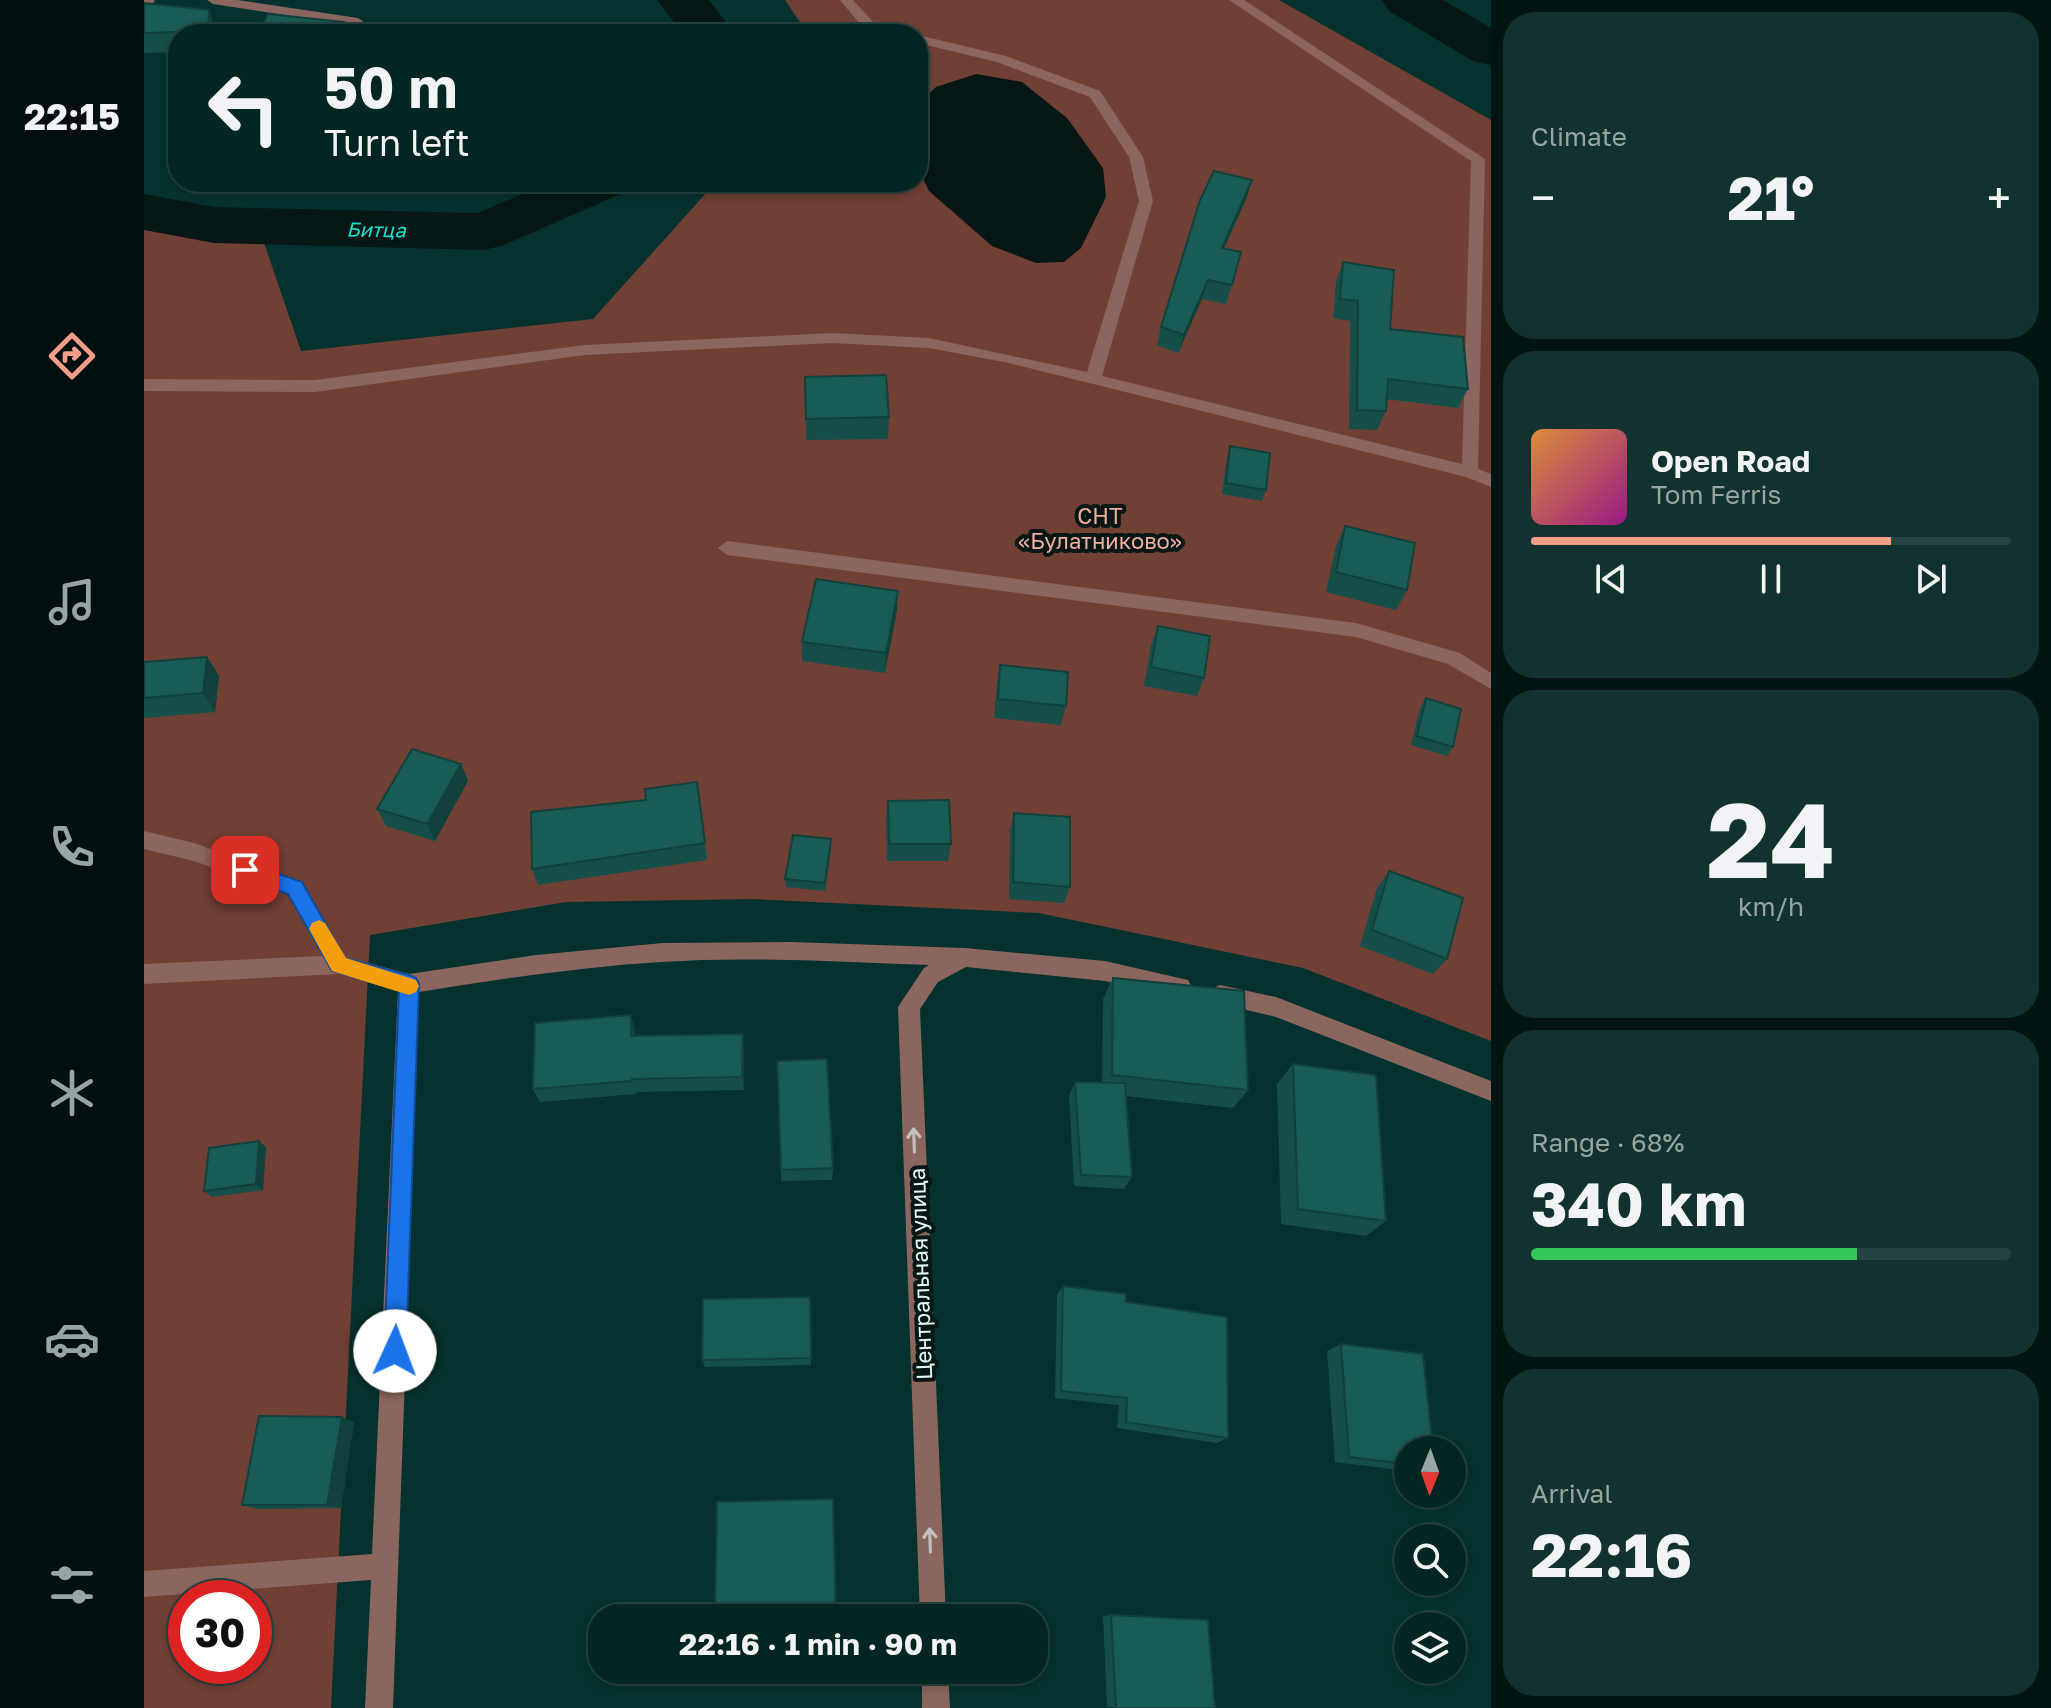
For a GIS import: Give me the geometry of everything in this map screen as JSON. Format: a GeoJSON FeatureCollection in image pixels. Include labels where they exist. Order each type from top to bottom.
{"type":"FeatureCollection","features":[{"type":"Feature","properties":{"kind":"street"},"geometry":{"type":"LineString","coordinates":[[144,8],[149,0]]}},
{"type":"Feature","properties":{"kind":"street"},"geometry":{"type":"LineString","coordinates":[[213,0],[358,22]]}},
{"type":"Feature","properties":{"kind":"street"},"geometry":{"type":"LineString","coordinates":[[846,0],[867,24]]}},
{"type":"Feature","properties":{"kind":"street"},"geometry":{"type":"LineString","coordinates":[[1235,0],[1484,162],[1470,472]]}},
{"type":"Feature","properties":{"kind":"street"},"geometry":{"type":"LineString","coordinates":[[928,41],[1001,59],[1095,94],[1136,157],[1146,201],[1093,380]]}},
{"type":"Feature","properties":{"kind":"street"},"geometry":{"type":"LineString","coordinates":[[144,385],[315,386],[585,350],[832,338],[929,343],[1009,358],[1470,472],[1491,481]]}},
{"type":"Feature","properties":{"kind":"street"},"geometry":{"type":"LineString","coordinates":[[727,548],[1356,630],[1454,658],[1491,682]]}},
{"type":"Feature","properties":{"kind":"street"},"geometry":{"type":"LineString","coordinates":[[144,840],[194,852],[295,888],[339,965]]}},
{"type":"Feature","properties":{"kind":"street"},"geometry":{"type":"LineString","coordinates":[[144,974],[339,965],[409,984],[536,964],[663,952],[792,951],[965,957],[1105,971],[1276,1007],[1491,1091]]}},
{"type":"Feature","properties":{"kind":"street","name":"Центральная улица"},"geometry":{"type":"LineString","coordinates":[[932,1604],[909,1007],[931,975],[965,957]]}},
{"type":"Feature","properties":{"kind":"street"},"geometry":{"type":"LineString","coordinates":[[379,1708],[409,984]]}},
{"type":"Feature","properties":{"kind":"street"},"geometry":{"type":"LineString","coordinates":[[144,1584],[386,1566]]}},
{"type":"Feature","properties":{"kind":"street"},"geometry":{"type":"LineString","coordinates":[[935,1684],[936,1708]]}},
{"type":"Feature","properties":{"kind":"green space","name":"СНТ «Булатниково»"},"geometry":{"type":"Polygon","coordinates":[[[785,0],[1279,0],[1491,120],[1491,1041],[1303,968],[1039,913],[752,899],[566,902],[370,935],[331,1708],[144,1708],[144,228],[261,234],[301,351],[593,319],[707,192],[928,192],[928,24],[801,24],[785,0]]]}},
{"type":"Feature","properties":{"kind":"shaded area"},"geometry":{"type":"Polygon","coordinates":[[[976,74],[1022,82],[1067,118],[1103,168],[1106,197],[1081,248],[1064,262],[1036,263],[992,246],[929,191],[928,95],[936,87],[976,74]]]}},
{"type":"Feature","properties":{"kind":"building"},"geometry":{"type":"Polygon","coordinates":[[[144,3],[209,10],[208,24],[168,24],[168,32],[144,33],[144,3]]]}},
{"type":"Feature","properties":{"kind":"building"},"geometry":{"type":"Polygon","coordinates":[[[268,14],[344,22],[343,24],[262,24],[268,14]]]}},
{"type":"Feature","properties":{"kind":"building"},"geometry":{"type":"Polygon","coordinates":[[[1214,171],[1252,180],[1222,248],[1241,252],[1232,285],[1208,280],[1184,335],[1161,327],[1200,200],[1214,171]]]}},
{"type":"Feature","properties":{"kind":"building"},"geometry":{"type":"Polygon","coordinates":[[[1343,262],[1394,270],[1390,329],[1463,337],[1468,389],[1388,379],[1386,411],[1357,410],[1358,301],[1340,299],[1343,262]]]}},
{"type":"Feature","properties":{"kind":"building"},"geometry":{"type":"Polygon","coordinates":[[[886,375],[889,417],[806,419],[805,377],[886,375]]]}},
{"type":"Feature","properties":{"kind":"building"},"geometry":{"type":"Polygon","coordinates":[[[1230,446],[1270,453],[1266,490],[1226,483],[1230,446]]]}},
{"type":"Feature","properties":{"kind":"building"},"geometry":{"type":"Polygon","coordinates":[[[1345,526],[1415,543],[1407,590],[1336,572],[1345,526]]]}},
{"type":"Feature","properties":{"kind":"building"},"geometry":{"type":"Polygon","coordinates":[[[816,579],[898,591],[886,653],[802,642],[816,579]]]}},
{"type":"Feature","properties":{"kind":"building"},"geometry":{"type":"Polygon","coordinates":[[[1158,626],[1210,636],[1204,678],[1151,667],[1158,626]]]}},
{"type":"Feature","properties":{"kind":"building"},"geometry":{"type":"Polygon","coordinates":[[[207,657],[203,693],[144,698],[144,662],[207,657]]]}},
{"type":"Feature","properties":{"kind":"building"},"geometry":{"type":"Polygon","coordinates":[[[1000,665],[1068,672],[1066,706],[998,699],[1000,665]]]}},
{"type":"Feature","properties":{"kind":"building"},"geometry":{"type":"Polygon","coordinates":[[[1426,698],[1461,709],[1453,747],[1417,736],[1426,698]]]}},
{"type":"Feature","properties":{"kind":"building"},"geometry":{"type":"Polygon","coordinates":[[[412,749],[461,764],[427,824],[377,809],[412,749]]]}},
{"type":"Feature","properties":{"kind":"building"},"geometry":{"type":"Polygon","coordinates":[[[697,782],[705,843],[532,869],[531,812],[646,800],[645,789],[697,782]]]}},
{"type":"Feature","properties":{"kind":"building"},"geometry":{"type":"Polygon","coordinates":[[[949,800],[951,844],[889,844],[888,801],[949,800]]]}},
{"type":"Feature","properties":{"kind":"building"},"geometry":{"type":"Polygon","coordinates":[[[1014,813],[1070,817],[1070,887],[1013,882],[1014,813]]]}},
{"type":"Feature","properties":{"kind":"building"},"geometry":{"type":"Polygon","coordinates":[[[793,835],[831,839],[825,883],[785,879],[793,835]]]}},
{"type":"Feature","properties":{"kind":"building"},"geometry":{"type":"Polygon","coordinates":[[[1389,871],[1463,898],[1447,959],[1372,930],[1389,871]]]}},
{"type":"Feature","properties":{"kind":"building"},"geometry":{"type":"Polygon","coordinates":[[[1113,978],[1244,991],[1248,1090],[1112,1075],[1113,978]]]}},
{"type":"Feature","properties":{"kind":"building"},"geometry":{"type":"Polygon","coordinates":[[[631,1015],[631,1036],[743,1034],[742,1077],[632,1079],[533,1089],[535,1023],[631,1015]]]}},
{"type":"Feature","properties":{"kind":"building"},"geometry":{"type":"Polygon","coordinates":[[[827,1059],[833,1168],[781,1170],[777,1061],[827,1059]]]}},
{"type":"Feature","properties":{"kind":"building"},"geometry":{"type":"Polygon","coordinates":[[[1293,1064],[1376,1075],[1386,1221],[1298,1209],[1293,1064]]]}},
{"type":"Feature","properties":{"kind":"building"},"geometry":{"type":"Polygon","coordinates":[[[1075,1082],[1125,1083],[1132,1177],[1081,1175],[1075,1082]]]}},
{"type":"Feature","properties":{"kind":"building"},"geometry":{"type":"Polygon","coordinates":[[[259,1141],[256,1184],[204,1191],[209,1148],[259,1141]]]}},
{"type":"Feature","properties":{"kind":"building"},"geometry":{"type":"Polygon","coordinates":[[[1063,1286],[1126,1294],[1126,1302],[1227,1317],[1228,1438],[1126,1422],[1127,1398],[1061,1391],[1063,1286]]]}},
{"type":"Feature","properties":{"kind":"building"},"geometry":{"type":"Polygon","coordinates":[[[810,1297],[811,1358],[702,1360],[703,1299],[810,1297]]]}},
{"type":"Feature","properties":{"kind":"building"},"geometry":{"type":"Polygon","coordinates":[[[1341,1344],[1423,1354],[1432,1436],[1394,1436],[1394,1462],[1349,1457],[1341,1344]]]}},
{"type":"Feature","properties":{"kind":"building"},"geometry":{"type":"Polygon","coordinates":[[[259,1416],[342,1417],[327,1505],[242,1505],[259,1416]]]}},
{"type":"Feature","properties":{"kind":"building"},"geometry":{"type":"Polygon","coordinates":[[[833,1499],[836,1604],[715,1604],[717,1502],[833,1499]]]}},
{"type":"Feature","properties":{"kind":"building"},"geometry":{"type":"Polygon","coordinates":[[[1111,1615],[1208,1620],[1215,1708],[1116,1708],[1111,1615]]]}},
{"type":"Feature","properties":{"kind":"waterway","name":"Битца"},"geometry":{"type":"LineString","coordinates":[[682,0],[702,24]]}},
{"type":"Feature","properties":{"kind":"waterway","name":"Битца"},"geometry":{"type":"LineString","coordinates":[[1407,0],[1491,50]]}},
{"type":"Feature","properties":{"kind":"waterway","name":"Битца"},"geometry":{"type":"LineString","coordinates":[[144,212],[214,225],[484,232],[577,192]]}},
{"type":"Feature","properties":{"kind":"slow traffic"},"geometry":{"type":"LineString","coordinates":[[319,929],[339,965],[409,986]]}},
{"type":"Feature","properties":{"kind":"route"},"geometry":{"type":"LineString","coordinates":[[245,870],[295,888],[339,965],[409,984],[395,1351]]}}]}
